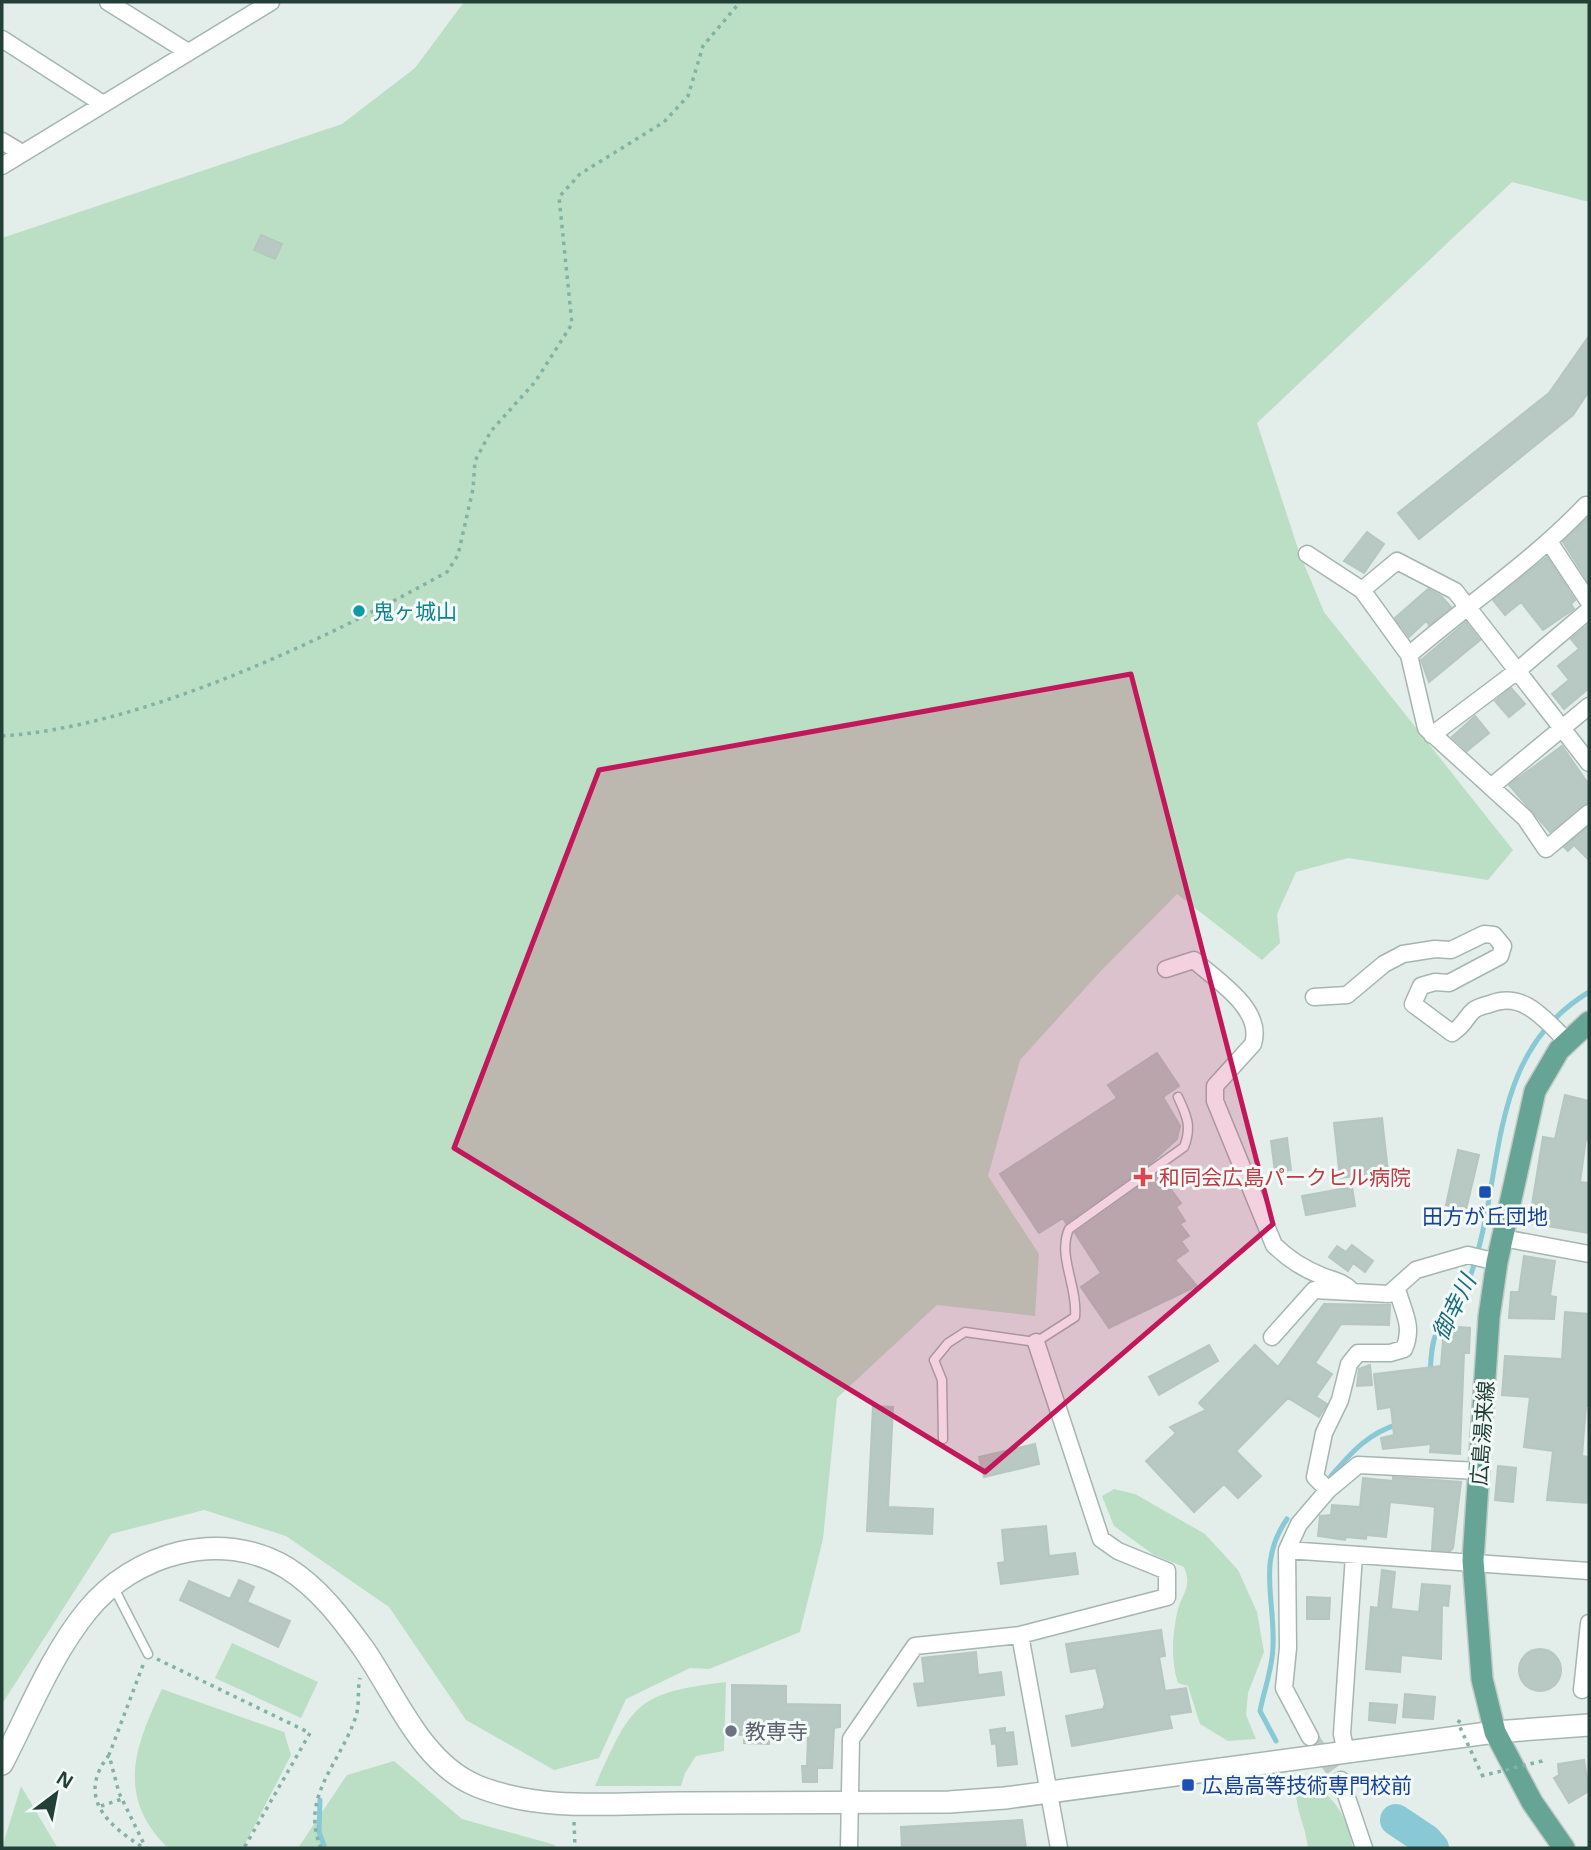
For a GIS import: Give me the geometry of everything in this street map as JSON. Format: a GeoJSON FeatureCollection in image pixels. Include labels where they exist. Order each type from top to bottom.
{"type":"FeatureCollection","features":[{"type":"Feature","properties":{"kind":"main road","name":"広島湯来線"},"geometry":{"type":"LineString","coordinates":[[1564,1848],[1532,1802],[1495,1732],[1482,1679],[1473,1560],[1489,1317],[1497,1262],[1535,1091],[1559,1050],[1589,1022]]}},
{"type":"Feature","properties":{"kind":"street"},"geometry":{"type":"LineString","coordinates":[[108,2],[188,52]]}},
{"type":"Feature","properties":{"kind":"street"},"geometry":{"type":"LineString","coordinates":[[2,166],[271,2]]}},
{"type":"Feature","properties":{"kind":"street"},"geometry":{"type":"LineString","coordinates":[[2,39],[103,104]]}},
{"type":"Feature","properties":{"kind":"street"},"geometry":{"type":"LineString","coordinates":[[2,141],[22,153]]}},
{"type":"Feature","properties":{"kind":"street"},"geometry":{"type":"LineString","coordinates":[[1409,655],[1467,605],[1549,543],[1586,505]]}},
{"type":"Feature","properties":{"kind":"street"},"geometry":{"type":"LineString","coordinates":[[1549,543],[1589,602]]}},
{"type":"Feature","properties":{"kind":"street"},"geometry":{"type":"LineString","coordinates":[[1307,554],[1362,590],[1409,655],[1426,729],[1525,818],[1546,849],[1589,813]]}},
{"type":"Feature","properties":{"kind":"street"},"geometry":{"type":"LineString","coordinates":[[1362,590],[1397,561],[1455,591],[1589,763]]}},
{"type":"Feature","properties":{"kind":"street"},"geometry":{"type":"LineString","coordinates":[[1432,734],[1517,671],[1589,610]]}},
{"type":"Feature","properties":{"kind":"street"},"geometry":{"type":"LineString","coordinates":[[1492,786],[1589,706]]}},
{"type":"Feature","properties":{"kind":"street"},"geometry":{"type":"LineString","coordinates":[[1314,997],[1347,995],[1384,964],[1403,954],[1435,949],[1451,950],[1484,934],[1494,935],[1503,946],[1500,956],[1449,983],[1421,986],[1413,1004],[1452,1032],[1465,1024],[1474,1010],[1500,999],[1516,999],[1538,1014],[1567,1041]]}},
{"type":"Feature","properties":{"kind":"street"},"geometry":{"type":"LineString","coordinates":[[1166,969],[1194,960],[1245,1007],[1254,1023],[1256,1035],[1253,1044],[1215,1086],[1215,1101],[1274,1245],[1286,1257],[1323,1277],[1344,1282],[1352,1291]]}},
{"type":"Feature","properties":{"kind":"street"},"geometry":{"type":"LineString","coordinates":[[1503,1238],[1589,1254]]}},
{"type":"Feature","properties":{"kind":"street"},"geometry":{"type":"LineString","coordinates":[[1272,1336],[1314,1290],[1389,1294],[1416,1270],[1468,1255],[1497,1262]]}},
{"type":"Feature","properties":{"kind":"street"},"geometry":{"type":"LineString","coordinates":[[1328,1490],[1315,1476],[1324,1433],[1340,1400],[1349,1364],[1358,1353],[1404,1349],[1409,1338],[1410,1322],[1397,1289]]}},
{"type":"Feature","properties":{"kind":"street"},"geometry":{"type":"LineString","coordinates":[[849,1848],[851,1740],[915,1646],[1020,1635],[1167,1597],[1167,1571],[1118,1551],[1101,1539],[1036,1342]]}},
{"type":"Feature","properties":{"kind":"street"},"geometry":{"type":"LineString","coordinates":[[1310,1737],[1284,1688],[1287,1648],[1287,1550],[1299,1524],[1328,1490],[1357,1465],[1479,1471]]}},
{"type":"Feature","properties":{"kind":"street"},"geometry":{"type":"LineString","coordinates":[[2,1764],[63,1646],[87,1611],[113,1585],[140,1567],[194,1550],[226,1549],[250,1553],[286,1567],[311,1586],[338,1614],[427,1746],[445,1766],[473,1784],[500,1794],[540,1803],[948,1802],[1051,1792],[1495,1732],[1589,1725]]}},
{"type":"Feature","properties":{"kind":"street"},"geometry":{"type":"LineString","coordinates":[[1287,1550],[1473,1560],[1589,1571]]}},
{"type":"Feature","properties":{"kind":"street"},"geometry":{"type":"LineString","coordinates":[[1346,1753],[1342,1734],[1354,1555]]}},
{"type":"Feature","properties":{"kind":"street"},"geometry":{"type":"LineString","coordinates":[[1582,1690],[1589,1623]]}},
{"type":"Feature","properties":{"kind":"street"},"geometry":{"type":"LineString","coordinates":[[1020,1635],[1051,1792],[1059,1848]]}},
{"type":"Feature","properties":{"kind":"street"},"geometry":{"type":"LineString","coordinates":[[1341,1780],[1364,1848]]}},
{"type":"Feature","properties":{"kind":"lane"},"geometry":{"type":"LineString","coordinates":[[943,1439],[942,1380],[934,1360],[948,1343],[965,1332],[1036,1342],[1075,1317],[1077,1297],[1063,1243],[1069,1229],[1184,1147],[1189,1135],[1188,1118],[1178,1097]]}},
{"type":"Feature","properties":{"kind":"lane"},"geometry":{"type":"LineString","coordinates":[[113,1585],[148,1654]]}},
{"type":"Feature","properties":{"kind":"path"},"geometry":{"type":"LineString","coordinates":[[2,736],[40,732],[141,707],[252,667],[447,572],[458,555],[473,489],[475,461],[491,431],[535,382],[572,324],[559,197],[580,174],[664,122],[688,96],[703,46],[740,2]]}},
{"type":"Feature","properties":{"kind":"path"},"geometry":{"type":"LineString","coordinates":[[145,1848],[119,1833],[100,1806],[93,1791],[93,1781],[108,1755],[148,1654],[310,1733],[244,1848]]}},
{"type":"Feature","properties":{"kind":"path"},"geometry":{"type":"LineString","coordinates":[[321,1848],[315,1834],[315,1800],[357,1715],[360,1678]]}},
{"type":"Feature","properties":{"kind":"path"},"geometry":{"type":"LineString","coordinates":[[1460,1720],[1458,1723],[1483,1777],[1542,1761],[1545,1757]]}},
{"type":"Feature","properties":{"kind":"path"},"geometry":{"type":"LineString","coordinates":[[108,1755],[122,1799],[145,1848]]}},
{"type":"Feature","properties":{"kind":"path"},"geometry":{"type":"LineString","coordinates":[[100,1806],[122,1799]]}},
{"type":"Feature","properties":{"kind":"path"},"geometry":{"type":"LineString","coordinates":[[574,1820],[575,1848]]}},
{"type":"Feature","properties":{"kind":"highlighted area"},"geometry":{"type":"Polygon","coordinates":[[[1131,674],[1273,1224],[985,1472],[454,1148],[599,770],[1131,674]]]}},
{"type":"Feature","properties":{"kind":"green space"},"geometry":{"type":"Polygon","coordinates":[[[464,2],[1589,2],[1589,202],[1512,182],[1257,423],[1299,552],[1324,612],[1513,850],[1488,880],[1348,858],[1296,872],[1277,914],[1280,943],[1262,960],[1177,894],[1099,973],[1020,1060],[988,1176],[1039,1254],[1035,1316],[937,1305],[837,1398],[823,1539],[800,1632],[709,1669],[690,1668],[626,1699],[599,1758],[554,1770],[466,1720],[389,1607],[286,1536],[204,1510],[111,1534],[2,1704],[2,238],[342,124],[415,68],[464,2]]]}},
{"type":"Feature","properties":{"kind":"green space"},"geometry":{"type":"Polygon","coordinates":[[[1114,1489],[1135,1494],[1205,1534],[1238,1570],[1257,1612],[1264,1652],[1248,1693],[1246,1715],[1256,1739],[1228,1741],[1200,1724],[1188,1686],[1178,1683],[1173,1658],[1175,1622],[1187,1586],[1184,1567],[1154,1555],[1114,1526],[1102,1496],[1114,1489]]]}},
{"type":"Feature","properties":{"kind":"green space"},"geometry":{"type":"Polygon","coordinates":[[[232,1643],[318,1682],[301,1718],[215,1678],[232,1643]]]}},
{"type":"Feature","properties":{"kind":"green space"},"geometry":{"type":"Polygon","coordinates":[[[726,1682],[724,1751],[696,1756],[685,1773],[681,1786],[595,1786],[618,1737],[640,1707],[672,1691],[726,1682]]]}},
{"type":"Feature","properties":{"kind":"green space"},"geometry":{"type":"Polygon","coordinates":[[[162,1689],[284,1732],[291,1755],[243,1848],[168,1848],[141,1810],[135,1772],[138,1752],[162,1689]]]}},
{"type":"Feature","properties":{"kind":"green space"},"geometry":{"type":"Polygon","coordinates":[[[394,1761],[462,1819],[555,1845],[556,1848],[298,1848],[347,1775],[394,1761]]]}},
{"type":"Feature","properties":{"kind":"green space"},"geometry":{"type":"Polygon","coordinates":[[[21,1786],[57,1847],[59,1848],[2,1848],[21,1786]]]}},
{"type":"Feature","properties":{"kind":"green space"},"geometry":{"type":"Polygon","coordinates":[[[1318,1787],[1342,1814],[1353,1848],[1308,1848],[1296,1790],[1318,1787]]]}},
{"type":"Feature","properties":{"kind":"building"},"geometry":{"type":"Polygon","coordinates":[[[261,235],[282,244],[275,259],[254,250],[261,235]]]}},
{"type":"Feature","properties":{"kind":"building"},"geometry":{"type":"Polygon","coordinates":[[[1589,336],[1589,391],[1573,415],[1419,539],[1398,513],[1549,393],[1589,336]]]}},
{"type":"Feature","properties":{"kind":"building"},"geometry":{"type":"Polygon","coordinates":[[[1589,517],[1589,583],[1563,542],[1589,517]]]}},
{"type":"Feature","properties":{"kind":"building"},"geometry":{"type":"Polygon","coordinates":[[[1367,532],[1384,544],[1364,573],[1344,561],[1367,532]]]}},
{"type":"Feature","properties":{"kind":"building"},"geometry":{"type":"Polygon","coordinates":[[[1547,557],[1575,600],[1571,604],[1574,609],[1543,630],[1521,602],[1505,615],[1493,600],[1547,557]]]}},
{"type":"Feature","properties":{"kind":"building"},"geometry":{"type":"Polygon","coordinates":[[[1428,589],[1441,596],[1451,607],[1429,625],[1426,621],[1409,637],[1395,618],[1428,589]]]}},
{"type":"Feature","properties":{"kind":"building"},"geometry":{"type":"Polygon","coordinates":[[[1466,622],[1480,640],[1429,682],[1421,660],[1466,622]]]}},
{"type":"Feature","properties":{"kind":"building"},"geometry":{"type":"Polygon","coordinates":[[[1588,625],[1589,688],[1564,709],[1552,694],[1569,680],[1558,666],[1579,649],[1571,639],[1588,625]]]}},
{"type":"Feature","properties":{"kind":"building"},"geometry":{"type":"Polygon","coordinates":[[[1511,688],[1525,704],[1509,717],[1495,701],[1511,688]]]}},
{"type":"Feature","properties":{"kind":"building"},"geometry":{"type":"Polygon","coordinates":[[[1475,716],[1489,733],[1467,751],[1452,737],[1475,716]]]}},
{"type":"Feature","properties":{"kind":"building"},"geometry":{"type":"Polygon","coordinates":[[[1562,746],[1589,785],[1589,803],[1550,832],[1509,785],[1562,746]]]}},
{"type":"Feature","properties":{"kind":"building"},"geometry":{"type":"Polygon","coordinates":[[[1589,826],[1589,860],[1574,845],[1568,851],[1564,847],[1589,826]]]}},
{"type":"Feature","properties":{"kind":"building"},"geometry":{"type":"Polygon","coordinates":[[[1157,1053],[1179,1086],[1163,1097],[1180,1126],[1177,1139],[1152,1162],[1066,1223],[1063,1218],[1039,1233],[1000,1174],[1117,1098],[1108,1085],[1157,1053]]]}},
{"type":"Feature","properties":{"kind":"building"},"geometry":{"type":"Polygon","coordinates":[[[1565,1095],[1589,1101],[1589,1140],[1586,1139],[1580,1182],[1589,1183],[1589,1233],[1529,1223],[1543,1137],[1555,1139],[1565,1095]]]}},
{"type":"Feature","properties":{"kind":"building"},"geometry":{"type":"Polygon","coordinates":[[[1382,1118],[1388,1172],[1340,1178],[1334,1123],[1382,1118]]]}},
{"type":"Feature","properties":{"kind":"building"},"geometry":{"type":"Polygon","coordinates":[[[1287,1138],[1291,1170],[1275,1172],[1271,1141],[1287,1138]]]}},
{"type":"Feature","properties":{"kind":"building"},"geometry":{"type":"Polygon","coordinates":[[[1458,1150],[1479,1155],[1466,1210],[1446,1205],[1458,1150]]]}},
{"type":"Feature","properties":{"kind":"building"},"geometry":{"type":"Polygon","coordinates":[[[1159,1173],[1181,1203],[1176,1207],[1185,1221],[1180,1224],[1189,1236],[1181,1241],[1188,1251],[1175,1260],[1197,1286],[1109,1328],[1081,1287],[1101,1273],[1075,1233],[1159,1173]]]}},
{"type":"Feature","properties":{"kind":"building"},"geometry":{"type":"Polygon","coordinates":[[[1352,1187],[1355,1206],[1306,1215],[1302,1196],[1352,1187]]]}},
{"type":"Feature","properties":{"kind":"building"},"geometry":{"type":"Polygon","coordinates":[[[1352,1245],[1373,1261],[1365,1272],[1353,1263],[1348,1271],[1329,1257],[1337,1246],[1346,1252],[1352,1245]]]}},
{"type":"Feature","properties":{"kind":"building"},"geometry":{"type":"Polygon","coordinates":[[[1524,1256],[1555,1261],[1550,1296],[1556,1297],[1554,1319],[1509,1318],[1511,1292],[1519,1292],[1524,1256]]]}},
{"type":"Feature","properties":{"kind":"building"},"geometry":{"type":"Polygon","coordinates":[[[1324,1304],[1390,1305],[1389,1325],[1341,1324],[1315,1363],[1332,1374],[1316,1397],[1327,1404],[1319,1417],[1288,1398],[1236,1451],[1261,1476],[1238,1498],[1224,1484],[1194,1512],[1146,1461],[1176,1433],[1170,1427],[1206,1410],[1199,1403],[1255,1345],[1278,1367],[1324,1304]]]}},
{"type":"Feature","properties":{"kind":"building"},"geometry":{"type":"Polygon","coordinates":[[[1565,1312],[1589,1314],[1589,1406],[1586,1406],[1582,1456],[1589,1457],[1588,1503],[1547,1500],[1553,1451],[1524,1447],[1530,1397],[1502,1395],[1505,1356],[1562,1359],[1565,1312]]]}},
{"type":"Feature","properties":{"kind":"building"},"geometry":{"type":"Polygon","coordinates":[[[1448,1326],[1470,1328],[1469,1353],[1464,1353],[1460,1454],[1430,1452],[1431,1444],[1383,1449],[1381,1438],[1394,1435],[1391,1407],[1378,1409],[1374,1374],[1441,1366],[1443,1340],[1447,1340],[1448,1326]]]}},
{"type":"Feature","properties":{"kind":"building"},"geometry":{"type":"Polygon","coordinates":[[[1209,1345],[1218,1361],[1159,1395],[1149,1377],[1209,1345]]]}},
{"type":"Feature","properties":{"kind":"building"},"geometry":{"type":"Polygon","coordinates":[[[1370,1365],[1372,1385],[1357,1386],[1359,1369],[1370,1365]]]}},
{"type":"Feature","properties":{"kind":"building"},"geometry":{"type":"Polygon","coordinates":[[[873,1406],[893,1407],[888,1507],[933,1509],[932,1534],[867,1531],[873,1406]]]}},
{"type":"Feature","properties":{"kind":"building"},"geometry":{"type":"Polygon","coordinates":[[[1035,1444],[1039,1464],[984,1477],[979,1457],[1035,1444]]]}},
{"type":"Feature","properties":{"kind":"building"},"geometry":{"type":"Polygon","coordinates":[[[1498,1466],[1516,1468],[1513,1502],[1495,1500],[1498,1466]]]}},
{"type":"Feature","properties":{"kind":"building"},"geometry":{"type":"Polygon","coordinates":[[[1393,1477],[1461,1482],[1453,1548],[1450,1551],[1432,1550],[1435,1507],[1429,1506],[1390,1502],[1386,1537],[1366,1535],[1366,1539],[1346,1537],[1345,1540],[1318,1536],[1320,1516],[1331,1515],[1332,1505],[1360,1507],[1363,1478],[1393,1481],[1393,1477]]]}},
{"type":"Feature","properties":{"kind":"building"},"geometry":{"type":"Polygon","coordinates":[[[1046,1526],[1049,1556],[1075,1553],[1078,1574],[1001,1584],[998,1563],[1005,1562],[1002,1530],[1046,1526]]]}},
{"type":"Feature","properties":{"kind":"building"},"geometry":{"type":"Polygon","coordinates":[[[1382,1570],[1395,1572],[1391,1609],[1419,1612],[1422,1584],[1450,1586],[1448,1606],[1442,1605],[1441,1659],[1401,1655],[1400,1672],[1366,1669],[1371,1607],[1378,1608],[1382,1570]]]}},
{"type":"Feature","properties":{"kind":"building"},"geometry":{"type":"Polygon","coordinates":[[[239,1580],[254,1587],[247,1602],[290,1621],[278,1647],[180,1600],[189,1581],[230,1599],[239,1580]]]}},
{"type":"Feature","properties":{"kind":"building"},"geometry":{"type":"Polygon","coordinates":[[[1307,1597],[1330,1598],[1329,1619],[1307,1619],[1307,1597]]]}},
{"type":"Feature","properties":{"kind":"building"},"geometry":{"type":"Polygon","coordinates":[[[1161,1630],[1165,1656],[1159,1657],[1165,1691],[1186,1688],[1191,1712],[1169,1715],[1172,1728],[1072,1746],[1066,1716],[1103,1709],[1105,1704],[1096,1668],[1071,1672],[1066,1644],[1161,1630]]]}},
{"type":"Feature","properties":{"kind":"building"},"geometry":{"type":"Polygon","coordinates":[[[1540,1649],[1555,1655],[1561,1670],[1555,1685],[1540,1691],[1525,1685],[1519,1670],[1525,1655],[1540,1649]]]}},
{"type":"Feature","properties":{"kind":"building"},"geometry":{"type":"Polygon","coordinates":[[[976,1652],[978,1675],[1001,1672],[1004,1695],[918,1706],[914,1684],[925,1683],[922,1658],[976,1652]]]}},
{"type":"Feature","properties":{"kind":"building"},"geometry":{"type":"Polygon","coordinates":[[[732,1685],[786,1686],[786,1704],[840,1705],[840,1727],[834,1728],[832,1768],[817,1768],[817,1782],[803,1782],[802,1766],[807,1766],[808,1735],[769,1735],[769,1744],[744,1743],[744,1735],[732,1734],[732,1685]]]}},
{"type":"Feature","properties":{"kind":"building"},"geometry":{"type":"Polygon","coordinates":[[[1405,1694],[1435,1697],[1433,1719],[1403,1717],[1405,1694]]]}},
{"type":"Feature","properties":{"kind":"building"},"geometry":{"type":"Polygon","coordinates":[[[1370,1703],[1397,1705],[1395,1723],[1369,1720],[1370,1703]]]}},
{"type":"Feature","properties":{"kind":"building"},"geometry":{"type":"Polygon","coordinates":[[[1005,1728],[1005,1733],[1013,1732],[1017,1764],[998,1766],[996,1743],[992,1744],[990,1730],[1005,1728]]]}},
{"type":"Feature","properties":{"kind":"building"},"geometry":{"type":"Polygon","coordinates":[[[1584,1760],[1589,1791],[1569,1803],[1554,1778],[1559,1775],[1558,1764],[1584,1760]]]}},
{"type":"Feature","properties":{"kind":"building"},"geometry":{"type":"Polygon","coordinates":[[[1022,1820],[1026,1848],[902,1848],[901,1827],[1022,1820]]]}},
{"type":"Feature","properties":{"kind":"waterway","name":"御幸川"},"geometry":{"type":"LineString","coordinates":[[1430,1374],[1435,1336],[1470,1277],[1481,1238],[1504,1120],[1515,1083],[1531,1049],[1555,1018],[1589,992]]}},
{"type":"Feature","properties":{"kind":"waterway","name":"御幸川"},"geometry":{"type":"LineString","coordinates":[[1331,1476],[1369,1438],[1399,1424]]}},
{"type":"Feature","properties":{"kind":"waterway","name":"御幸川"},"geometry":{"type":"LineString","coordinates":[[1276,1741],[1260,1711],[1273,1654],[1270,1580],[1272,1550],[1287,1519]]}},
{"type":"Feature","properties":{"kind":"waterway"},"geometry":{"type":"LineString","coordinates":[[320,1800],[319,1832],[325,1848]]}},
{"type":"Feature","properties":{"kind":"waterway","name":"御幸川"},"geometry":{"type":"LineString","coordinates":[[1396,1820],[1426,1840],[1433,1848]]}},
{"type":"Feature","properties":{"kind":"tunnel"},"geometry":{"type":"LineString","coordinates":[[1310,1737],[1341,1780]]}},
{"type":"Feature","properties":{"kind":"place","name":"鬼ヶ城山"},"geometry":{"type":"Point","coordinates":[359,611]}},
{"type":"Feature","properties":{"kind":"place","name":"和同会広島パークヒル病院"},"geometry":{"type":"Point","coordinates":[1143,1177]}},
{"type":"Feature","properties":{"kind":"place","name":"田方が丘団地"},"geometry":{"type":"Point","coordinates":[1485,1192]}},
{"type":"Feature","properties":{"kind":"place","name":"教専寺"},"geometry":{"type":"Point","coordinates":[731,1731]}},
{"type":"Feature","properties":{"kind":"place","name":"広島高等技術専門校前"},"geometry":{"type":"Point","coordinates":[1188,1785]}}]}
